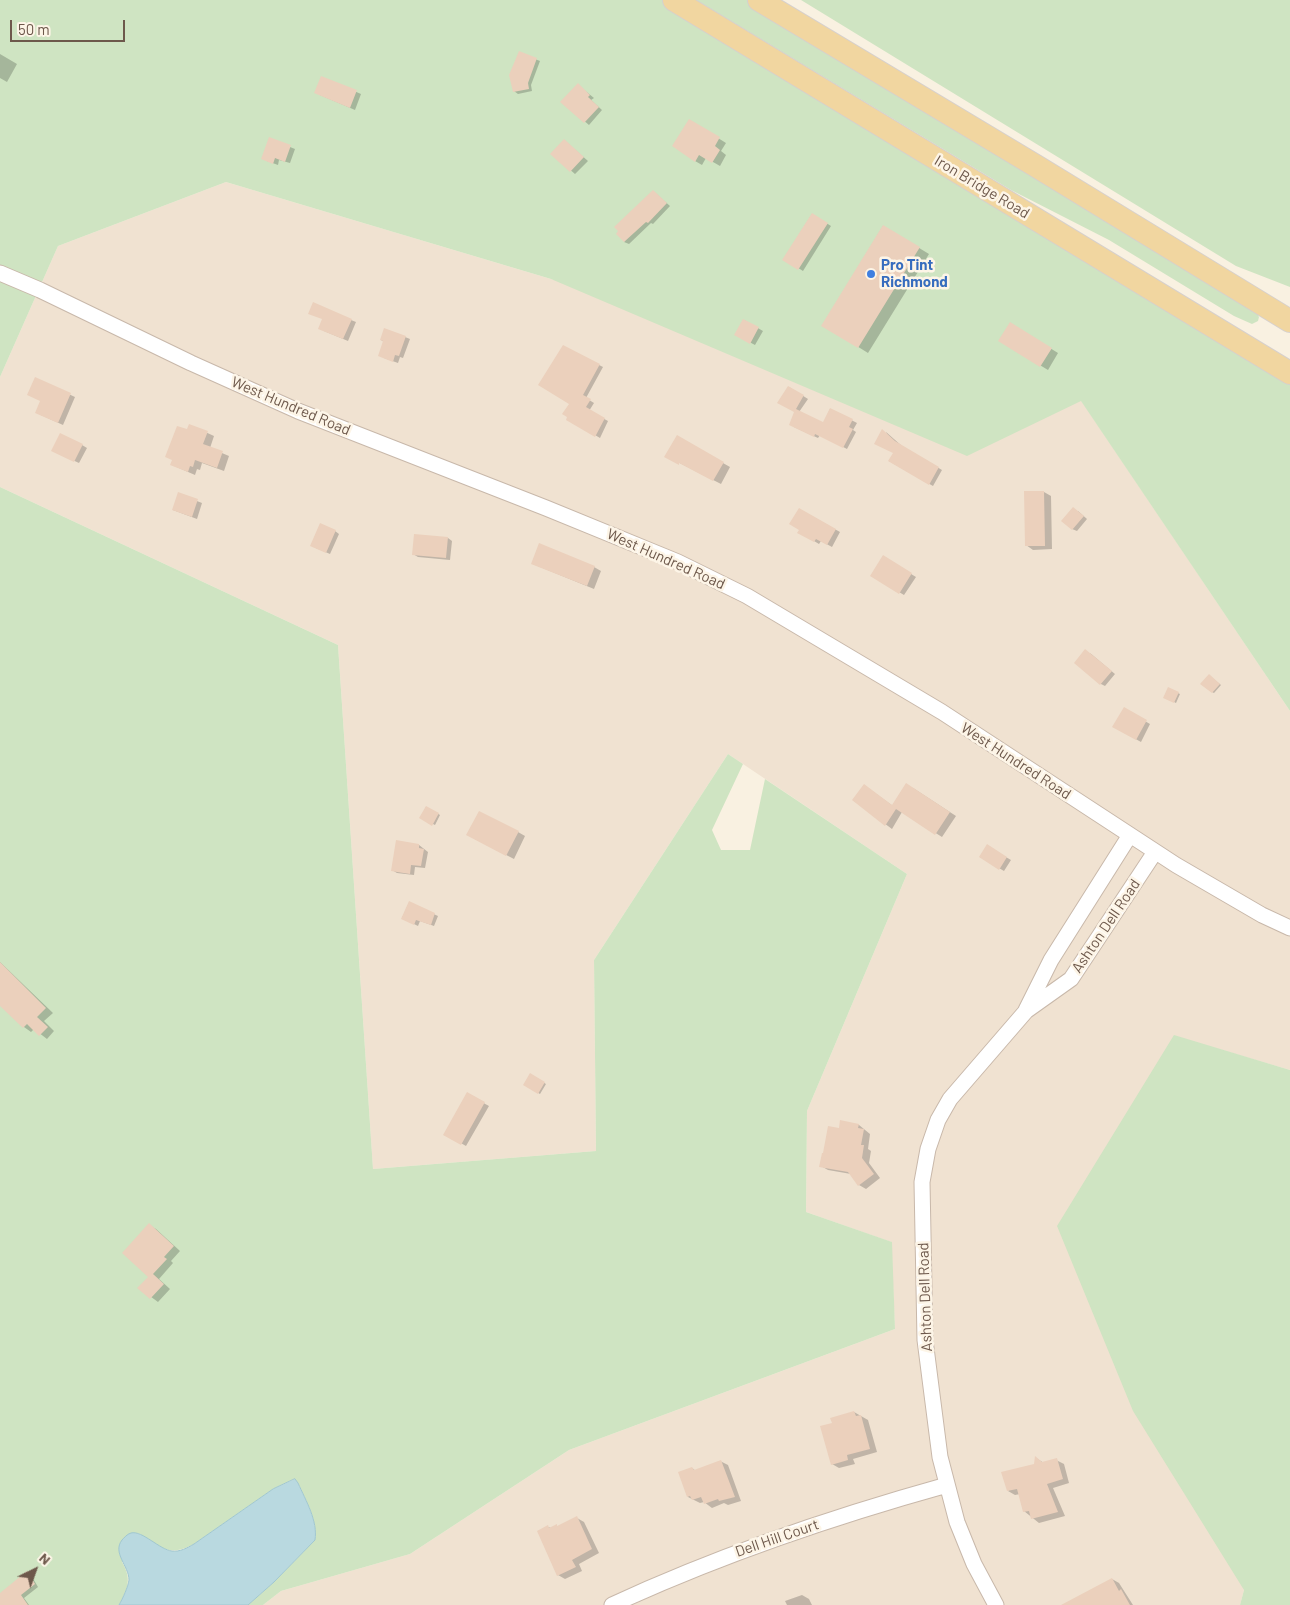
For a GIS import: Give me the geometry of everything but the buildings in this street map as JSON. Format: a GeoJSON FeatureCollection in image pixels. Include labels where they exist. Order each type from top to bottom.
{"type":"FeatureCollection","features":[{"type":"Feature","properties":{"kind":"main road","name":"Iron Bridge Road"},"geometry":{"type":"LineString","coordinates":[[674,0],[1290,373]]}},
{"type":"Feature","properties":{"kind":"main road"},"geometry":{"type":"LineString","coordinates":[[759,0],[1290,321]]}},
{"type":"Feature","properties":{"kind":"street","name":"West Hundred Road"},"geometry":{"type":"LineString","coordinates":[[0,272],[191,363],[298,411],[678,562],[747,596],[941,711],[1155,852],[1262,916],[1290,928]]}},
{"type":"Feature","properties":{"kind":"street","name":"Ashton Dell Road"},"geometry":{"type":"LineString","coordinates":[[1026,1011],[1050,960],[1130,835]]}},
{"type":"Feature","properties":{"kind":"street","name":"Ashton Dell Road"},"geometry":{"type":"LineString","coordinates":[[996,1605],[974,1564],[956,1522],[940,1457],[935,1424],[926,1340],[922,1191],[923,1173],[928,1149],[938,1120],[950,1099],[1026,1011],[1071,979],[1155,852]]}},
{"type":"Feature","properties":{"kind":"street","name":"Dell Hill Court"},"geometry":{"type":"LineString","coordinates":[[612,1605],[660,1583],[753,1546],[877,1504],[947,1485]]}},
{"type":"Feature","properties":{"kind":"shaded area"},"geometry":{"type":"Polygon","coordinates":[[[226,182],[551,279],[1081,400],[1290,711],[1290,1070],[1174,1036],[1244,1590],[1240,1605],[263,1605],[281,1591],[410,1554],[569,1450],[895,1329],[891,1242],[806,1212],[807,1111],[907,874],[728,754],[594,960],[596,1151],[373,1169],[338,645],[0,487],[0,377],[58,246],[226,182]]]}},
{"type":"Feature","properties":{"kind":"green space"},"geometry":{"type":"Polygon","coordinates":[[[0,0],[668,0],[1290,374],[1290,711],[1081,401],[967,456],[551,279],[226,182],[58,246],[0,377],[0,0]]]}},
{"type":"Feature","properties":{"kind":"green space"},"geometry":{"type":"Polygon","coordinates":[[[696,0],[750,0],[1254,307],[1259,317],[1258,321],[1252,324],[1234,316],[1109,240],[1011,190],[696,0]]]}},
{"type":"Feature","properties":{"kind":"green space"},"geometry":{"type":"Polygon","coordinates":[[[801,0],[1290,0],[1290,287],[1236,266],[801,0]]]}},
{"type":"Feature","properties":{"kind":"green space"},"geometry":{"type":"Polygon","coordinates":[[[0,487],[338,645],[373,1169],[596,1151],[594,960],[728,754],[743,764],[712,830],[721,850],[750,850],[765,779],[907,874],[807,1111],[806,1212],[892,1242],[895,1329],[569,1450],[410,1554],[281,1591],[263,1605],[248,1605],[274,1582],[315,1540],[315,1526],[311,1511],[298,1483],[294,1479],[273,1489],[186,1548],[178,1550],[165,1549],[138,1533],[122,1562],[127,1574],[128,1584],[119,1605],[0,1605],[0,487]]]}},
{"type":"Feature","properties":{"kind":"green space"},"geometry":{"type":"Polygon","coordinates":[[[1174,1035],[1290,1070],[1290,1605],[1240,1605],[1244,1590],[1133,1411],[1057,1226],[1174,1035]]]}},
{"type":"Feature","properties":{"kind":"water"},"geometry":{"type":"Polygon","coordinates":[[[295,1479],[311,1511],[315,1526],[315,1540],[274,1582],[248,1605],[119,1605],[129,1580],[119,1550],[119,1545],[127,1535],[131,1533],[140,1534],[167,1550],[183,1549],[194,1544],[273,1489],[295,1479]]]}},
{"type":"Feature","properties":{"kind":"place","name":"Pro Tint Richmond"},"geometry":{"type":"Point","coordinates":[871,274]}}]}
